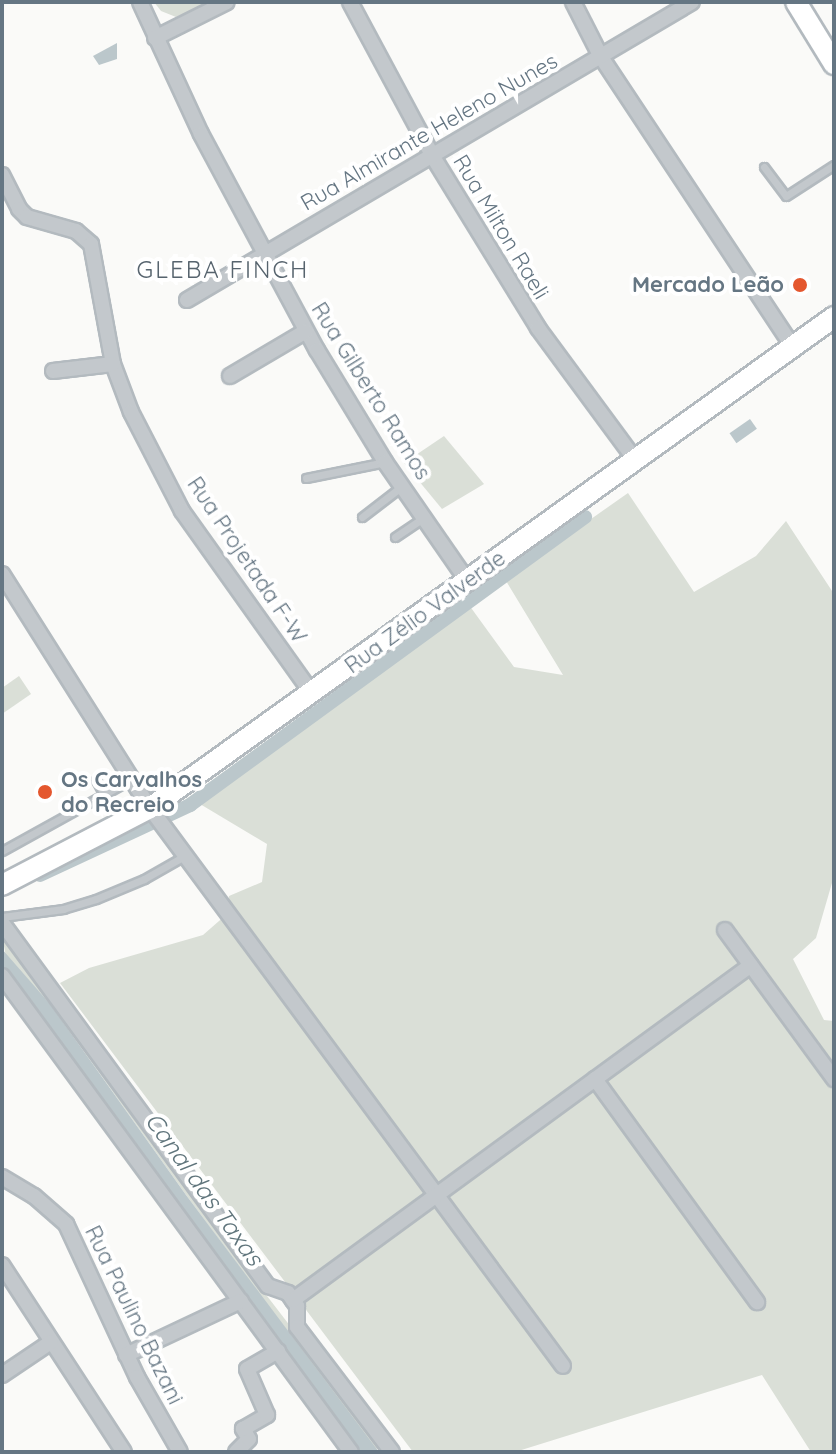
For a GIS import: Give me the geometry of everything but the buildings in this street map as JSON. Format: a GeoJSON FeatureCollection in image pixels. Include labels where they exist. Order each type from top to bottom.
{"type":"FeatureCollection","features":[{"type":"Feature","properties":{"kind":"street","name":"Rua Gilberto Ramos"},"geometry":{"type":"LineString","coordinates":[[140,2],[155,38],[306,331],[385,462],[468,582]]}},
{"type":"Feature","properties":{"kind":"street"},"geometry":{"type":"LineString","coordinates":[[155,38],[227,2]]}},
{"type":"Feature","properties":{"kind":"street","name":"Rua Milton Raeli"},"geometry":{"type":"LineString","coordinates":[[350,2],[433,157],[538,328],[636,461]]}},
{"type":"Feature","properties":{"kind":"street"},"geometry":{"type":"LineString","coordinates":[[573,2],[601,57],[793,347]]}},
{"type":"Feature","properties":{"kind":"street","name":"Rua Almirante Heleno Nunes"},"geometry":{"type":"LineString","coordinates":[[187,300],[692,2]]}},
{"type":"Feature","properties":{"kind":"street"},"geometry":{"type":"LineString","coordinates":[[796,2],[834,64]]}},
{"type":"Feature","properties":{"kind":"street","name":"Rua Projetada F-W"},"geometry":{"type":"LineString","coordinates":[[2,175],[19,209],[27,217],[76,231],[91,244],[113,364],[131,412],[182,511],[312,693]]}},
{"type":"Feature","properties":{"kind":"street","name":"Rua Zélio Valverde"},"geometry":{"type":"LineString","coordinates":[[2,885],[150,808],[834,317]]}},
{"type":"Feature","properties":{"kind":"street"},"geometry":{"type":"LineString","coordinates":[[230,376],[306,331]]}},
{"type":"Feature","properties":{"kind":"street"},"geometry":{"type":"LineString","coordinates":[[53,371],[113,364]]}},
{"type":"Feature","properties":{"kind":"street"},"geometry":{"type":"LineString","coordinates":[[2,574],[150,808],[563,1366]]}},
{"type":"Feature","properties":{"kind":"street"},"geometry":{"type":"LineString","coordinates":[[2,920],[268,1286],[288,1293],[297,1306],[297,1327],[392,1452]]}},
{"type":"Feature","properties":{"kind":"street"},"geometry":{"type":"LineString","coordinates":[[725,930],[834,1079]]}},
{"type":"Feature","properties":{"kind":"street"},"geometry":{"type":"LineString","coordinates":[[293,1300],[751,965]]}},
{"type":"Feature","properties":{"kind":"street"},"geometry":{"type":"LineString","coordinates":[[2,976],[351,1452]]}},
{"type":"Feature","properties":{"kind":"street"},"geometry":{"type":"LineString","coordinates":[[595,1079],[757,1302]]}},
{"type":"Feature","properties":{"kind":"street","name":"Rua Paulino Bazani"},"geometry":{"type":"LineString","coordinates":[[2,1177],[34,1196],[66,1224],[126,1355],[180,1452]]}},
{"type":"Feature","properties":{"kind":"street"},"geometry":{"type":"LineString","coordinates":[[4,1272],[124,1452]]}},
{"type":"Feature","properties":{"kind":"street"},"geometry":{"type":"LineString","coordinates":[[126,1355],[241,1301]]}},
{"type":"Feature","properties":{"kind":"street"},"geometry":{"type":"LineString","coordinates":[[2,1375],[51,1342]]}},
{"type":"Feature","properties":{"kind":"street"},"geometry":{"type":"LineString","coordinates":[[236,1452],[249,1439],[243,1429],[267,1415],[247,1369],[278,1351]]}},
{"type":"Feature","properties":{"kind":"lane"},"geometry":{"type":"LineString","coordinates":[[764,167],[786,196],[834,165]]}},
{"type":"Feature","properties":{"kind":"lane"},"geometry":{"type":"LineString","coordinates":[[306,478],[385,462]]}},
{"type":"Feature","properties":{"kind":"lane"},"geometry":{"type":"LineString","coordinates":[[362,517],[402,486]]}},
{"type":"Feature","properties":{"kind":"lane"},"geometry":{"type":"LineString","coordinates":[[395,537],[424,517]]}},
{"type":"Feature","properties":{"kind":"lane"},"geometry":{"type":"LineString","coordinates":[[2,851],[132,779]]}},
{"type":"Feature","properties":{"kind":"lane"},"geometry":{"type":"LineString","coordinates":[[96,780],[105,796]]}},
{"type":"Feature","properties":{"kind":"lane"},"geometry":{"type":"LineString","coordinates":[[2,920],[63,909],[96,899],[144,879],[186,855]]}},
{"type":"Feature","properties":{"kind":"shaded area"},"geometry":{"type":"Polygon","coordinates":[[[154,2],[209,2],[176,17],[161,11],[154,2]]]}},
{"type":"Feature","properties":{"kind":"shaded area"},"geometry":{"type":"Polygon","coordinates":[[[117,43],[117,59],[99,65],[93,56],[117,43]]]}},
{"type":"Feature","properties":{"kind":"shaded area"},"geometry":{"type":"Polygon","coordinates":[[[750,419],[757,429],[736,443],[730,433],[750,419]]]}},
{"type":"Feature","properties":{"kind":"shaded area"},"geometry":{"type":"Polygon","coordinates":[[[444,436],[484,484],[442,509],[404,463],[444,436]]]}},
{"type":"Feature","properties":{"kind":"shaded area"},"geometry":{"type":"Polygon","coordinates":[[[628,493],[694,592],[756,556],[786,521],[834,594],[834,876],[816,938],[793,959],[824,1020],[834,1021],[834,1452],[811,1452],[762,1375],[515,1452],[413,1452],[60,983],[89,968],[203,935],[227,914],[229,896],[262,882],[267,844],[200,804],[469,605],[514,667],[563,675],[500,571],[583,510],[591,519],[628,493]]]}},
{"type":"Feature","properties":{"kind":"shaded area"},"geometry":{"type":"Polygon","coordinates":[[[19,676],[31,694],[2,714],[2,688],[19,676]]]}},
{"type":"Feature","properties":{"kind":"shaded area"},"geometry":{"type":"Polygon","coordinates":[[[2,935],[124,1096],[136,1119],[230,1241],[264,1292],[387,1452],[374,1448],[186,1195],[50,1004],[6,957],[2,935]]]}},
{"type":"Feature","properties":{"kind":"shaded area"},"geometry":{"type":"Polygon","coordinates":[[[2,949],[50,1004],[186,1195],[379,1452],[361,1452],[2,964],[2,949]]]}},
{"type":"Feature","properties":{"kind":"waterway"},"geometry":{"type":"LineString","coordinates":[[40,875],[190,805],[585,517]]}},
{"type":"Feature","properties":{"kind":"place","name":"Mercado Leão"},"geometry":{"type":"Point","coordinates":[800,285]}},
{"type":"Feature","properties":{"kind":"place","name":"Os Carvalhos do Recreio"},"geometry":{"type":"Point","coordinates":[45,792]}},
{"type":"Feature","properties":{"kind":"district","name":"GLEBA FINCH"},"geometry":{"type":"Point","coordinates":[223,270]}},
{"type":"Feature","properties":{"kind":"water label","name":"Canal das Taxas"},"geometry":{"type":"Point","coordinates":[204,1189]}}]}
